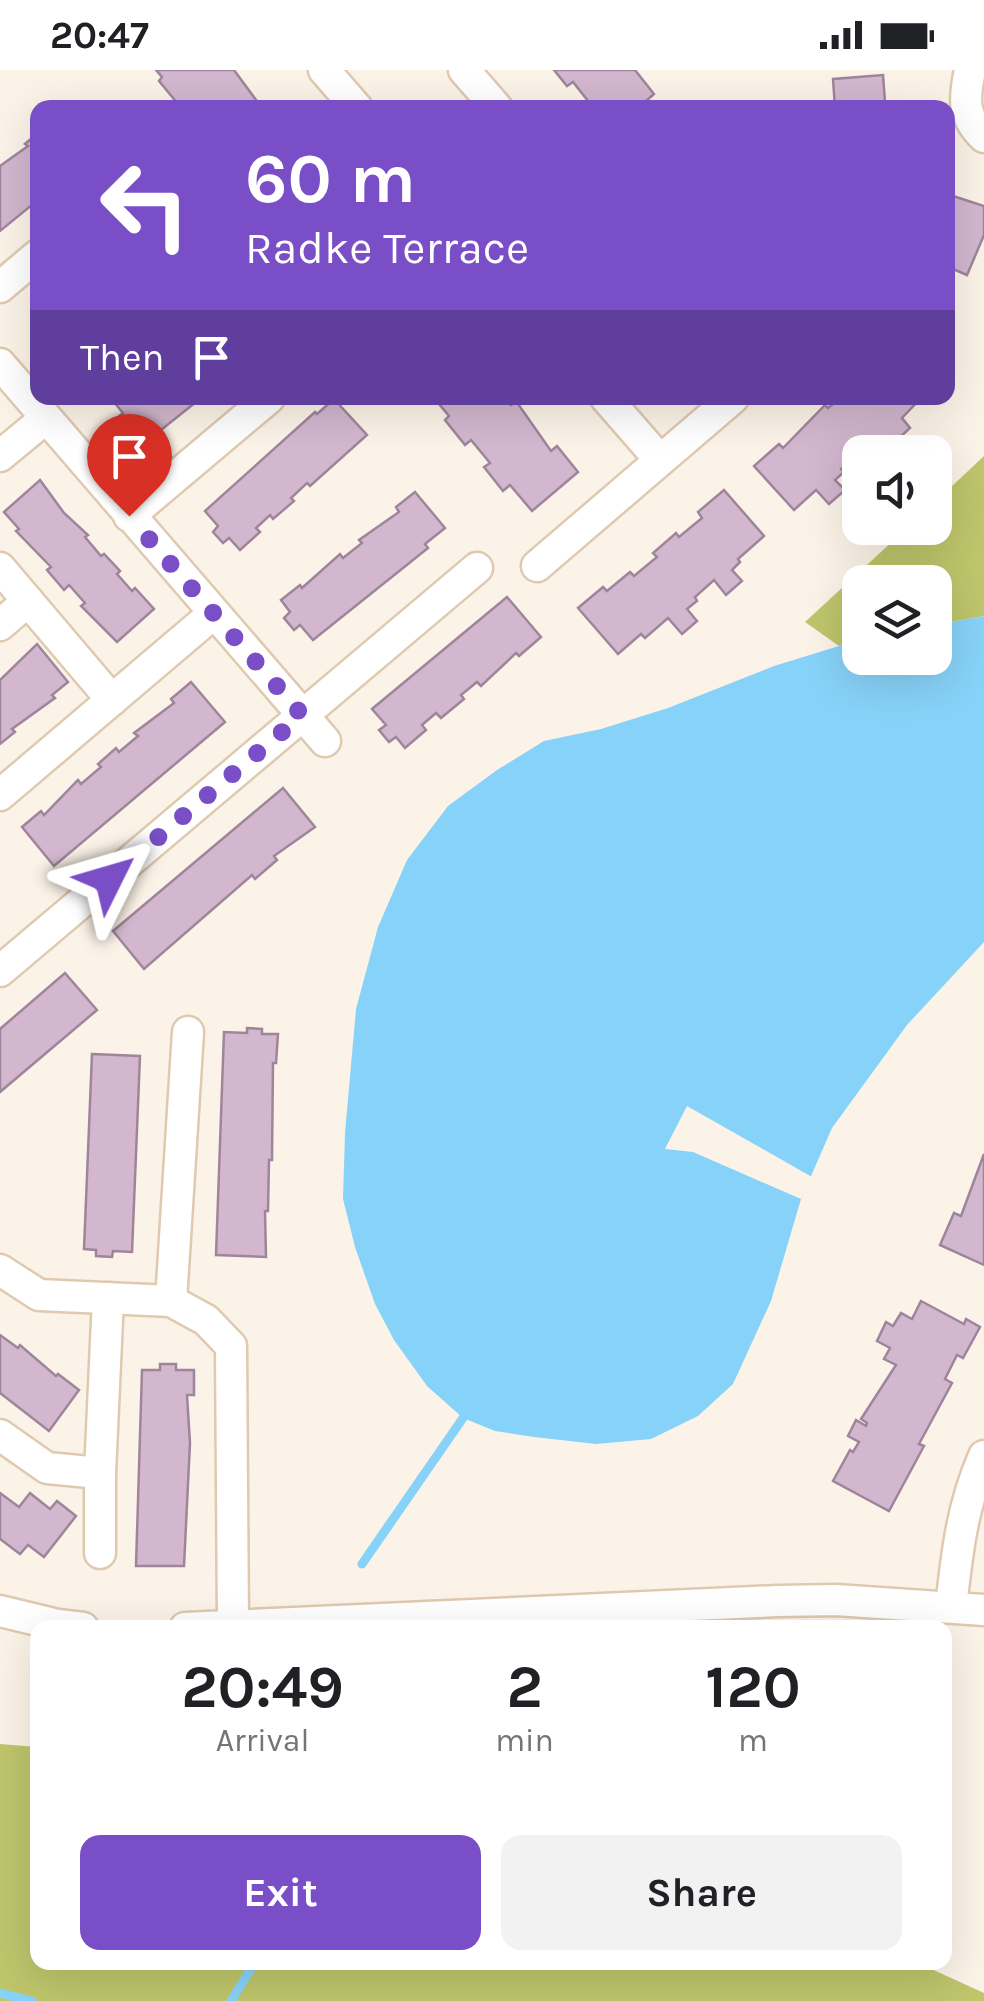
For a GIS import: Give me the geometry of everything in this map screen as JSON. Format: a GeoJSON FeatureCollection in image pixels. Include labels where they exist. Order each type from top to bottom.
{"type":"FeatureCollection","features":[{"type":"Feature","properties":{"kind":"street"},"geometry":{"type":"LineString","coordinates":[[324,70],[349,100]]}},
{"type":"Feature","properties":{"kind":"street"},"geometry":{"type":"LineString","coordinates":[[464,70],[490,100]]}},
{"type":"Feature","properties":{"kind":"street"},"geometry":{"type":"LineString","coordinates":[[970,70],[964,107],[978,131]]}},
{"type":"Feature","properties":{"kind":"street"},"geometry":{"type":"LineString","coordinates":[[0,287],[30,262]]}},
{"type":"Feature","properties":{"kind":"street"},"geometry":{"type":"LineString","coordinates":[[0,364],[30,399]]}},
{"type":"Feature","properties":{"kind":"street"},"geometry":{"type":"LineString","coordinates":[[35,405],[325,741]]}},
{"type":"Feature","properties":{"kind":"street"},"geometry":{"type":"LineString","coordinates":[[129,516],[260,405]]}},
{"type":"Feature","properties":{"kind":"street"},"geometry":{"type":"LineString","coordinates":[[612,405],[660,460]]}},
{"type":"Feature","properties":{"kind":"street"},"geometry":{"type":"LineString","coordinates":[[538,566],[725,405]]}},
{"type":"Feature","properties":{"kind":"street"},"geometry":{"type":"LineString","coordinates":[[0,456],[46,418]]}},
{"type":"Feature","properties":{"kind":"street"},"geometry":{"type":"LineString","coordinates":[[0,568],[112,700]]}},
{"type":"Feature","properties":{"kind":"street"},"geometry":{"type":"LineString","coordinates":[[0,971],[477,568]]}},
{"type":"Feature","properties":{"kind":"street"},"geometry":{"type":"LineString","coordinates":[[0,625],[28,601]]}},
{"type":"Feature","properties":{"kind":"street"},"geometry":{"type":"LineString","coordinates":[[0,795],[213,614]]}},
{"type":"Feature","properties":{"kind":"street"},"geometry":{"type":"LineString","coordinates":[[171,1300],[188,1032]]}},
{"type":"Feature","properties":{"kind":"street"},"geometry":{"type":"LineString","coordinates":[[0,1270],[39,1295],[171,1300],[206,1320],[231,1346],[233,1620]]}},
{"type":"Feature","properties":{"kind":"street"},"geometry":{"type":"LineString","coordinates":[[100,1552],[108,1298]]}},
{"type":"Feature","properties":{"kind":"street"},"geometry":{"type":"LineString","coordinates":[[0,1435],[47,1468],[100,1473]]}},
{"type":"Feature","properties":{"kind":"street"},"geometry":{"type":"LineString","coordinates":[[951,1607],[959,1530],[968,1492],[984,1456]]}},
{"type":"Feature","properties":{"kind":"street"},"geometry":{"type":"LineString","coordinates":[[343,1620],[761,1601],[836,1600],[984,1610]]}},
{"type":"Feature","properties":{"kind":"street"},"geometry":{"type":"LineString","coordinates":[[0,1611],[37,1620]]}},
{"type":"Feature","properties":{"kind":"green space"},"geometry":{"type":"Polygon","coordinates":[[[984,456],[984,616],[952,622],[952,565],[867,565],[889,545],[952,545],[952,486],[984,456]]]}},
{"type":"Feature","properties":{"kind":"green space"},"geometry":{"type":"Polygon","coordinates":[[[842,588],[842,643],[839,646],[805,622],[842,588]]]}},
{"type":"Feature","properties":{"kind":"green space"},"geometry":{"type":"Polygon","coordinates":[[[0,1744],[30,1746],[30,1970],[934,1970],[984,1993],[984,2001],[0,2001],[0,1744]]]}},
{"type":"Feature","properties":{"kind":"water"},"geometry":{"type":"Polygon","coordinates":[[[984,616],[984,942],[907,1025],[832,1128],[801,1199],[771,1301],[733,1384],[698,1416],[651,1439],[596,1444],[495,1431],[463,1418],[427,1386],[394,1340],[375,1304],[343,1199],[356,1009],[378,927],[407,860],[448,806],[544,741],[601,729],[668,708],[842,643],[842,675],[952,675],[952,622],[984,616]]]}},
{"type":"Feature","properties":{"kind":"pier"},"geometry":{"type":"Polygon","coordinates":[[[687,1106],[812,1177],[801,1199],[693,1152],[665,1149],[687,1106]]]}},
{"type":"Feature","properties":{"kind":"building"},"geometry":{"type":"Polygon","coordinates":[[[156,70],[234,70],[256,100],[175,100],[159,81],[162,77],[156,70]]]}},
{"type":"Feature","properties":{"kind":"building"},"geometry":{"type":"Polygon","coordinates":[[[554,70],[635,70],[654,94],[647,100],[587,100],[573,82],[567,86],[554,70]]]}},
{"type":"Feature","properties":{"kind":"building"},"geometry":{"type":"Polygon","coordinates":[[[883,75],[885,100],[834,100],[833,79],[883,75]]]}},
{"type":"Feature","properties":{"kind":"building"},"geometry":{"type":"Polygon","coordinates":[[[30,140],[30,207],[0,231],[0,166],[28,146],[25,144],[30,140]]]}},
{"type":"Feature","properties":{"kind":"building"},"geometry":{"type":"Polygon","coordinates":[[[955,197],[984,206],[984,235],[967,275],[955,270],[955,197]]]}},
{"type":"Feature","properties":{"kind":"building"},"geometry":{"type":"Polygon","coordinates":[[[116,405],[192,405],[146,442],[134,427],[128,432],[117,418],[123,413],[116,405]]]}},
{"type":"Feature","properties":{"kind":"building"},"geometry":{"type":"Polygon","coordinates":[[[327,405],[340,405],[367,435],[310,486],[307,483],[273,519],[270,515],[256,528],[260,532],[240,550],[229,538],[223,543],[213,532],[218,526],[205,511],[327,405]]]}},
{"type":"Feature","properties":{"kind":"building"},"geometry":{"type":"Polygon","coordinates":[[[440,405],[519,405],[551,451],[557,446],[578,472],[532,511],[510,485],[503,491],[484,467],[490,463],[471,440],[465,445],[445,420],[449,416],[440,405]]]}},
{"type":"Feature","properties":{"kind":"building"},"geometry":{"type":"Polygon","coordinates":[[[825,405],[914,405],[902,418],[910,428],[903,435],[842,435],[842,474],[835,480],[842,493],[829,504],[816,490],[794,510],[754,466],[779,444],[783,448],[825,405]]]}},
{"type":"Feature","properties":{"kind":"building"},"geometry":{"type":"Polygon","coordinates":[[[40,480],[64,513],[88,535],[85,537],[101,556],[104,554],[132,591],[135,588],[154,609],[117,642],[81,606],[85,603],[69,585],[64,590],[47,570],[51,567],[16,531],[19,529],[4,512],[40,480]]]}},
{"type":"Feature","properties":{"kind":"building"},"geometry":{"type":"Polygon","coordinates":[[[724,490],[764,536],[738,559],[740,562],[732,570],[742,581],[726,595],[714,580],[687,609],[697,621],[682,634],[668,618],[618,654],[578,608],[603,587],[607,591],[630,572],[634,576],[657,557],[653,553],[676,533],[679,537],[702,518],[698,512],[724,490]]]}},
{"type":"Feature","properties":{"kind":"building"},"geometry":{"type":"Polygon","coordinates":[[[415,492],[445,528],[425,544],[428,548],[313,640],[300,625],[294,630],[284,618],[290,612],[281,600],[300,585],[302,588],[340,554],[343,558],[362,543],[359,540],[399,512],[396,507],[415,492]]]}},
{"type":"Feature","properties":{"kind":"building"},"geometry":{"type":"Polygon","coordinates":[[[507,597],[541,637],[519,656],[516,653],[481,686],[477,682],[441,718],[436,713],[422,725],[426,730],[405,748],[396,737],[389,742],[379,730],[386,725],[372,709],[507,597]]]}},
{"type":"Feature","properties":{"kind":"building"},"geometry":{"type":"Polygon","coordinates":[[[37,644],[68,682],[52,695],[55,698],[12,729],[15,732],[0,744],[0,680],[37,644]]]}},
{"type":"Feature","properties":{"kind":"building"},"geometry":{"type":"Polygon","coordinates":[[[191,682],[225,722],[54,866],[22,827],[41,811],[44,815],[78,780],[81,784],[116,748],[119,752],[138,736],[134,733],[174,703],[171,699],[191,682]]]}},
{"type":"Feature","properties":{"kind":"building"},"geometry":{"type":"Polygon","coordinates":[[[283,788],[315,827],[274,856],[277,860],[255,879],[252,875],[144,969],[113,931],[283,788]]]}},
{"type":"Feature","properties":{"kind":"building"},"geometry":{"type":"Polygon","coordinates":[[[65,973],[97,1010],[0,1092],[0,1029],[65,973]]]}},
{"type":"Feature","properties":{"kind":"building"},"geometry":{"type":"Polygon","coordinates":[[[247,1028],[262,1029],[262,1034],[278,1034],[273,1063],[272,1160],[265,1211],[266,1257],[216,1255],[224,1032],[247,1033],[247,1028]]]}},
{"type":"Feature","properties":{"kind":"building"},"geometry":{"type":"Polygon","coordinates":[[[92,1054],[140,1056],[132,1252],[113,1251],[112,1257],[96,1256],[96,1250],[84,1249],[92,1054]]]}},
{"type":"Feature","properties":{"kind":"building"},"geometry":{"type":"Polygon","coordinates":[[[984,1154],[984,1265],[940,1245],[954,1213],[961,1216],[984,1154]]]}},
{"type":"Feature","properties":{"kind":"building"},"geometry":{"type":"Polygon","coordinates":[[[921,1301],[964,1324],[966,1319],[980,1327],[963,1358],[957,1355],[945,1379],[952,1383],[889,1511],[833,1481],[850,1450],[853,1452],[859,1442],[848,1436],[856,1420],[866,1426],[861,1419],[896,1365],[884,1359],[890,1348],[877,1341],[886,1322],[893,1326],[901,1313],[912,1319],[921,1301]]]}},
{"type":"Feature","properties":{"kind":"building"},"geometry":{"type":"Polygon","coordinates":[[[0,1335],[18,1348],[20,1345],[79,1390],[49,1431],[0,1393],[0,1335]]]}},
{"type":"Feature","properties":{"kind":"building"},"geometry":{"type":"Polygon","coordinates":[[[160,1364],[176,1364],[176,1370],[194,1370],[194,1395],[187,1395],[190,1443],[184,1566],[136,1566],[142,1370],[160,1370],[160,1364]]]}},
{"type":"Feature","properties":{"kind":"building"},"geometry":{"type":"Polygon","coordinates":[[[0,1493],[19,1507],[30,1493],[50,1509],[57,1501],[76,1516],[44,1557],[28,1545],[20,1554],[0,1539],[0,1493]]]}},
{"type":"Feature","properties":{"kind":"waterway"},"geometry":{"type":"LineString","coordinates":[[362,1564],[463,1418]]}},
{"type":"Feature","properties":{"kind":"waterway"},"geometry":{"type":"LineString","coordinates":[[231,2001],[250,1970]]}},
{"type":"Feature","properties":{"kind":"waterway"},"geometry":{"type":"LineString","coordinates":[[0,1993],[32,2001]]}},
{"type":"Feature","properties":{"kind":"route"},"geometry":{"type":"LineString","coordinates":[[109,879],[302,715],[129,516]]}}]}
